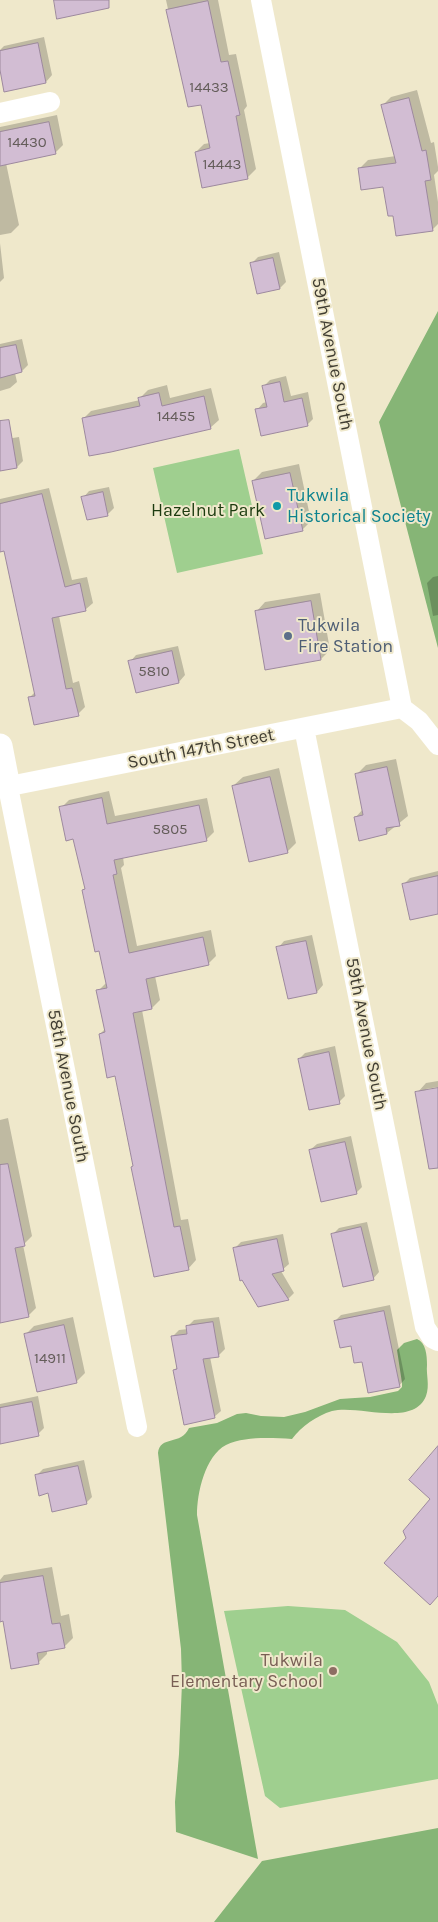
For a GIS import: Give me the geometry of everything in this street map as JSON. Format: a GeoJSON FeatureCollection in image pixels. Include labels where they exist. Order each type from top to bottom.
{"type":"FeatureCollection","features":[{"type":"Feature","properties":{"kind":"street","name":"59th Avenue South"},"geometry":{"type":"LineString","coordinates":[[261,0],[402,708]]}},
{"type":"Feature","properties":{"kind":"street"},"geometry":{"type":"LineString","coordinates":[[0,113],[50,102]]}},
{"type":"Feature","properties":{"kind":"street","name":"South 147th Street"},"geometry":{"type":"LineString","coordinates":[[4,788],[402,708]]}},
{"type":"Feature","properties":{"kind":"street"},"geometry":{"type":"LineString","coordinates":[[402,708],[419,721],[438,745]]}},
{"type":"Feature","properties":{"kind":"street","name":"59th Avenue South"},"geometry":{"type":"LineString","coordinates":[[304,728],[425,1327],[435,1340]]}},
{"type":"Feature","properties":{"kind":"street","name":"58th Avenue South"},"geometry":{"type":"LineString","coordinates":[[0,746],[4,788],[137,1427]]}},
{"type":"Feature","properties":{"kind":"green space"},"geometry":{"type":"Polygon","coordinates":[[[438,311],[438,648],[379,422],[438,311]]]}},
{"type":"Feature","properties":{"kind":"green space","name":"Hazelnut Park"},"geometry":{"type":"Polygon","coordinates":[[[239,449],[263,554],[177,573],[153,468],[239,449]]]}},
{"type":"Feature","properties":{"kind":"green space"},"geometry":{"type":"Polygon","coordinates":[[[417,1339],[422,1343],[427,1357],[428,1384],[426,1396],[419,1406],[409,1411],[397,1413],[356,1410],[332,1411],[310,1422],[292,1439],[250,1439],[226,1445],[213,1457],[208,1466],[201,1486],[197,1515],[258,1859],[176,1832],[175,1802],[182,1683],[181,1649],[158,1453],[160,1447],[167,1442],[181,1437],[189,1428],[217,1423],[237,1414],[246,1413],[284,1417],[305,1412],[340,1399],[370,1397],[398,1391],[402,1387],[402,1383],[397,1350],[404,1343],[417,1339]]]}},
{"type":"Feature","properties":{"kind":"green space"},"geometry":{"type":"Polygon","coordinates":[[[288,1606],[345,1610],[397,1642],[429,1682],[438,1705],[438,1779],[280,1808],[265,1796],[224,1611],[288,1606]]]}},
{"type":"Feature","properties":{"kind":"green space"},"geometry":{"type":"Polygon","coordinates":[[[438,1828],[438,1922],[214,1922],[262,1861],[438,1828]]]}},
{"type":"Feature","properties":{"kind":"building"},"geometry":{"type":"Polygon","coordinates":[[[54,0],[109,0],[109,8],[57,19],[54,0]]]}},
{"type":"Feature","properties":{"kind":"building"},"geometry":{"type":"Polygon","coordinates":[[[208,1],[221,62],[228,61],[240,115],[236,116],[248,179],[202,188],[195,152],[210,148],[201,105],[188,107],[166,10],[208,1]]]}},
{"type":"Feature","properties":{"kind":"building"},"geometry":{"type":"Polygon","coordinates":[[[38,43],[46,83],[4,92],[0,70],[0,51],[38,43]]]}},
{"type":"Feature","properties":{"kind":"building"},"geometry":{"type":"Polygon","coordinates":[[[409,98],[422,151],[426,150],[431,180],[425,181],[433,231],[396,236],[393,216],[388,216],[383,187],[361,190],[358,168],[396,163],[381,105],[409,98]]]}},
{"type":"Feature","properties":{"kind":"building"},"geometry":{"type":"Polygon","coordinates":[[[49,122],[56,154],[0,166],[0,132],[49,122]]]}},
{"type":"Feature","properties":{"kind":"building"},"geometry":{"type":"Polygon","coordinates":[[[273,258],[280,289],[257,294],[250,263],[273,258]]]}},
{"type":"Feature","properties":{"kind":"building"},"geometry":{"type":"Polygon","coordinates":[[[16,345],[22,372],[0,378],[0,348],[16,345]]]}},
{"type":"Feature","properties":{"kind":"building"},"geometry":{"type":"Polygon","coordinates":[[[280,382],[284,402],[302,398],[308,426],[261,436],[255,409],[267,407],[262,386],[280,382]]]}},
{"type":"Feature","properties":{"kind":"building"},"geometry":{"type":"Polygon","coordinates":[[[159,393],[162,406],[204,396],[211,429],[89,456],[82,418],[140,406],[138,398],[159,393]]]}},
{"type":"Feature","properties":{"kind":"building"},"geometry":{"type":"Polygon","coordinates":[[[9,420],[17,468],[0,471],[0,421],[9,420]]]}},
{"type":"Feature","properties":{"kind":"building","name":"Tukwila Historical Society"},"geometry":{"type":"Polygon","coordinates":[[[290,473],[303,531],[265,539],[252,481],[290,473]]]}},
{"type":"Feature","properties":{"kind":"building"},"geometry":{"type":"Polygon","coordinates":[[[103,492],[108,516],[87,520],[81,497],[103,492]]]}},
{"type":"Feature","properties":{"kind":"building"},"geometry":{"type":"Polygon","coordinates":[[[42,494],[65,587],[80,583],[86,611],[52,618],[66,689],[72,688],[79,716],[34,725],[28,697],[35,696],[4,551],[0,552],[0,504],[42,494]]]}},
{"type":"Feature","properties":{"kind":"building","name":"Tukwila Fire Station"},"geometry":{"type":"Polygon","coordinates":[[[311,601],[321,660],[265,670],[255,611],[311,601]]]}},
{"type":"Feature","properties":{"kind":"building"},"geometry":{"type":"Polygon","coordinates":[[[172,651],[179,683],[136,693],[128,661],[172,651]]]}},
{"type":"Feature","properties":{"kind":"building"},"geometry":{"type":"Polygon","coordinates":[[[387,767],[400,826],[386,828],[387,834],[359,841],[354,817],[363,815],[355,774],[387,767]]]}},
{"type":"Feature","properties":{"kind":"building"},"geometry":{"type":"Polygon","coordinates":[[[270,777],[288,853],[249,862],[232,786],[270,777]]]}},
{"type":"Feature","properties":{"kind":"building"},"geometry":{"type":"Polygon","coordinates":[[[102,798],[107,824],[199,805],[207,841],[114,860],[117,874],[113,875],[129,953],[203,937],[209,965],[146,979],[152,1009],[133,1013],[174,1227],[180,1226],[189,1270],[154,1277],[131,1167],[133,1166],[115,1076],[107,1078],[99,1034],[105,1032],[96,990],[107,988],[99,951],[95,952],[82,890],[85,889],[73,839],[66,841],[59,807],[102,798]]]}},
{"type":"Feature","properties":{"kind":"building"},"geometry":{"type":"Polygon","coordinates":[[[438,876],[438,914],[410,920],[402,884],[438,876]]]}},
{"type":"Feature","properties":{"kind":"building"},"geometry":{"type":"Polygon","coordinates":[[[306,941],[317,993],[288,999],[276,947],[306,941]]]}},
{"type":"Feature","properties":{"kind":"building"},"geometry":{"type":"Polygon","coordinates":[[[329,1052],[340,1104],[309,1110],[298,1059],[329,1052]]]}},
{"type":"Feature","properties":{"kind":"building"},"geometry":{"type":"Polygon","coordinates":[[[438,1088],[438,1168],[429,1169],[415,1092],[438,1088]]]}},
{"type":"Feature","properties":{"kind":"building"},"geometry":{"type":"Polygon","coordinates":[[[345,1142],[357,1194],[321,1202],[309,1150],[345,1142]]]}},
{"type":"Feature","properties":{"kind":"building"},"geometry":{"type":"Polygon","coordinates":[[[8,1164],[25,1246],[15,1248],[29,1317],[0,1323],[0,1165],[8,1164]]]}},
{"type":"Feature","properties":{"kind":"building"},"geometry":{"type":"Polygon","coordinates":[[[361,1227],[374,1280],[343,1287],[331,1234],[361,1227]]]}},
{"type":"Feature","properties":{"kind":"building"},"geometry":{"type":"Polygon","coordinates":[[[277,1239],[284,1271],[272,1274],[289,1300],[258,1307],[242,1280],[240,1281],[233,1248],[277,1239]]]}},
{"type":"Feature","properties":{"kind":"building"},"geometry":{"type":"Polygon","coordinates":[[[384,1311],[400,1387],[368,1393],[362,1362],[354,1363],[351,1346],[340,1348],[334,1321],[384,1311]]]}},
{"type":"Feature","properties":{"kind":"building"},"geometry":{"type":"Polygon","coordinates":[[[213,1322],[219,1357],[203,1359],[215,1418],[184,1425],[173,1370],[177,1369],[171,1336],[187,1334],[186,1326],[213,1322]]]}},
{"type":"Feature","properties":{"kind":"building"},"geometry":{"type":"Polygon","coordinates":[[[64,1325],[77,1383],[37,1392],[24,1334],[64,1325]]]}},
{"type":"Feature","properties":{"kind":"building"},"geometry":{"type":"Polygon","coordinates":[[[32,1402],[39,1436],[0,1444],[0,1408],[32,1402]]]}},
{"type":"Feature","properties":{"kind":"building"},"geometry":{"type":"Polygon","coordinates":[[[438,1446],[438,1596],[430,1605],[384,1563],[406,1538],[403,1531],[430,1499],[409,1480],[438,1446]]]}},
{"type":"Feature","properties":{"kind":"building"},"geometry":{"type":"Polygon","coordinates":[[[78,1466],[87,1504],[52,1512],[48,1493],[39,1496],[35,1475],[78,1466]]]}},
{"type":"Feature","properties":{"kind":"building"},"geometry":{"type":"Polygon","coordinates":[[[43,1576],[52,1624],[60,1623],[65,1648],[37,1653],[39,1664],[11,1669],[3,1621],[0,1622],[0,1583],[43,1576]]]}},
{"type":"Feature","properties":{"kind":"place","name":"Tukwila Historical Society"},"geometry":{"type":"Point","coordinates":[277,506]}},
{"type":"Feature","properties":{"kind":"place","name":"Tukwila Fire Station"},"geometry":{"type":"Point","coordinates":[288,636]}},
{"type":"Feature","properties":{"kind":"place","name":"Tukwila Elementary School"},"geometry":{"type":"Point","coordinates":[333,1671]}}]}
